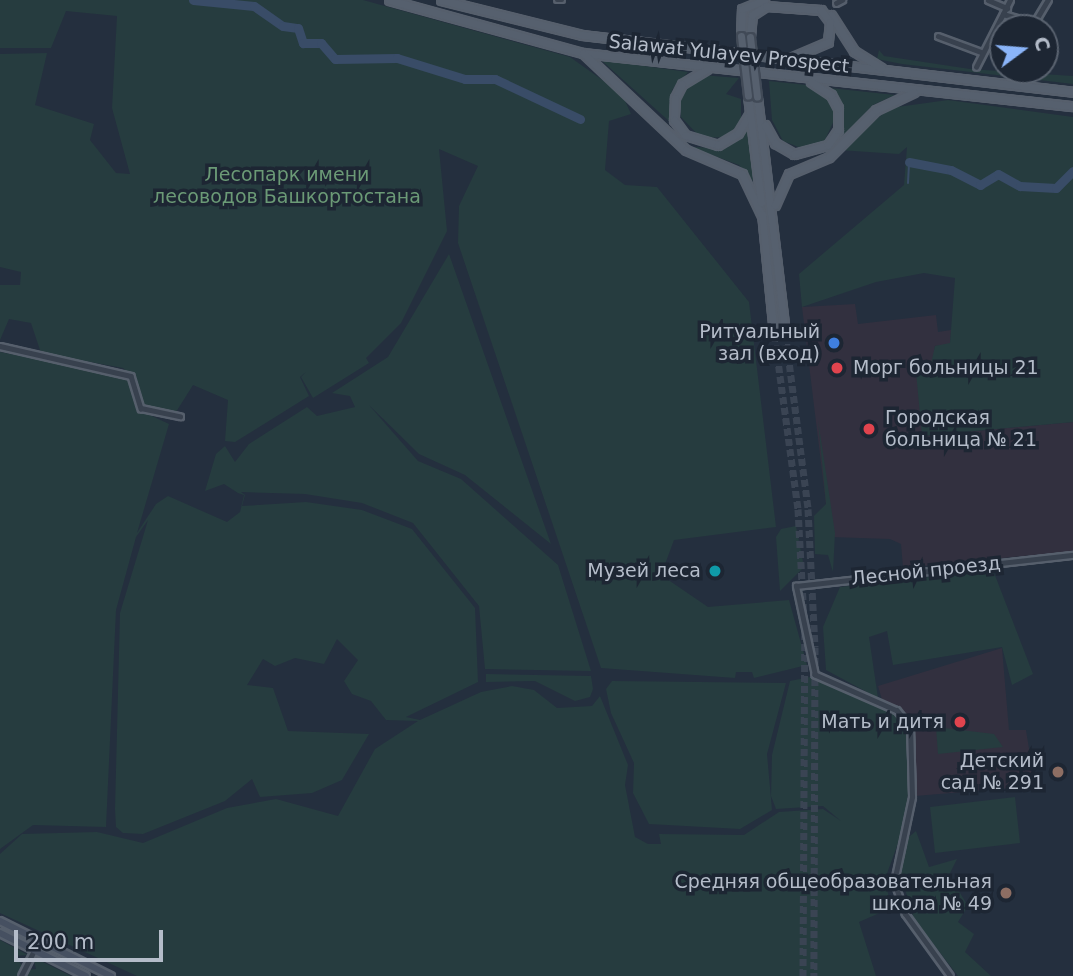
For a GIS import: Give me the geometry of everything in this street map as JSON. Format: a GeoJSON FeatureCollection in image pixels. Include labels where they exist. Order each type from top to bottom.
{"type":"FeatureCollection","features":[{"type":"Feature","properties":{"kind":"main road","name":"Salawat Yulayev Prospect"},"geometry":{"type":"LineString","coordinates":[[389,0],[583,53],[1073,106]]}},
{"type":"Feature","properties":{"kind":"main road","name":"Salawat Yulayev Prospect"},"geometry":{"type":"LineString","coordinates":[[442,0],[582,35],[1073,92]]}},
{"type":"Feature","properties":{"kind":"main road"},"geometry":{"type":"LineString","coordinates":[[764,0],[742,9],[741,36],[773,324]]}},
{"type":"Feature","properties":{"kind":"main road"},"geometry":{"type":"LineString","coordinates":[[789,0],[822,6],[854,51],[885,71]]}},
{"type":"Feature","properties":{"kind":"main road"},"geometry":{"type":"LineString","coordinates":[[784,59],[828,42],[830,22],[821,10],[766,6],[752,15],[750,37],[784,323]]}},
{"type":"Feature","properties":{"kind":"main road"},"geometry":{"type":"LineString","coordinates":[[583,53],[686,150],[742,174],[762,216]]}},
{"type":"Feature","properties":{"kind":"main road"},"geometry":{"type":"LineString","coordinates":[[715,68],[682,84],[673,109],[678,128],[699,143],[718,145],[738,133],[749,111]]}},
{"type":"Feature","properties":{"kind":"main road"},"geometry":{"type":"LineString","coordinates":[[759,107],[783,150],[805,156],[822,150],[838,130],[838,108],[826,90],[804,79]]}},
{"type":"Feature","properties":{"kind":"main road"},"geometry":{"type":"LineString","coordinates":[[773,216],[789,174],[829,157],[876,110],[918,90]]}},
{"type":"Feature","properties":{"kind":"main road"},"geometry":{"type":"LineString","coordinates":[[0,922],[111,976]]}},
{"type":"Feature","properties":{"kind":"main road"},"geometry":{"type":"LineString","coordinates":[[0,933],[86,976]]}},
{"type":"Feature","properties":{"kind":"street"},"geometry":{"type":"LineString","coordinates":[[836,3],[842,0]]}},
{"type":"Feature","properties":{"kind":"street"},"geometry":{"type":"LineString","coordinates":[[988,0],[1007,8]]}},
{"type":"Feature","properties":{"kind":"street"},"geometry":{"type":"LineString","coordinates":[[1003,14],[1010,0]]}},
{"type":"Feature","properties":{"kind":"street"},"geometry":{"type":"LineString","coordinates":[[938,36],[981,51]]}},
{"type":"Feature","properties":{"kind":"street"},"geometry":{"type":"LineString","coordinates":[[976,67],[989,38]]}},
{"type":"Feature","properties":{"kind":"street"},"geometry":{"type":"LineString","coordinates":[[0,346],[131,376],[141,408],[180,416]]}},
{"type":"Feature","properties":{"kind":"street","name":"Лесной проезд"},"geometry":{"type":"LineString","coordinates":[[950,976],[905,914],[894,882],[912,797],[910,727],[897,711],[815,675],[795,603],[796,586],[1073,555]]}},
{"type":"Feature","properties":{"kind":"street"},"geometry":{"type":"LineString","coordinates":[[21,976],[34,950]]}},
{"type":"Feature","properties":{"kind":"shaded area","name":"Городская больница № 21"},"geometry":{"type":"Polygon","coordinates":[[[855,304],[858,324],[936,315],[938,332],[951,330],[950,344],[935,346],[922,436],[1073,422],[1073,551],[903,568],[901,544],[890,539],[830,537],[802,307],[855,304]]]}},
{"type":"Feature","properties":{"kind":"shaded area","name":"Мать и дитя"},"geometry":{"type":"Polygon","coordinates":[[[1002,648],[1009,730],[1026,730],[1035,786],[915,796],[913,727],[900,710],[883,703],[878,686],[1002,648]]]}},
{"type":"Feature","properties":{"kind":"green space","name":"Лесопарк имени лесоводов Башкортостана"},"geometry":{"type":"Polygon","coordinates":[[[0,0],[363,0],[570,57],[622,94],[631,114],[609,121],[605,170],[625,185],[657,187],[749,302],[776,527],[674,540],[661,575],[708,607],[789,600],[807,665],[754,678],[752,672],[736,672],[735,678],[601,668],[458,243],[459,206],[478,166],[439,149],[447,231],[401,323],[366,358],[369,363],[313,398],[301,377],[306,372],[300,377],[309,396],[235,442],[225,441],[228,400],[193,385],[176,412],[142,405],[136,397],[139,410],[169,424],[137,533],[156,504],[168,496],[227,522],[240,512],[244,495],[224,484],[205,491],[216,454],[225,446],[235,462],[249,444],[307,407],[317,416],[355,407],[350,396],[332,393],[388,357],[449,254],[551,544],[465,475],[419,454],[369,405],[418,461],[461,479],[558,565],[591,671],[485,669],[479,606],[413,523],[362,503],[305,494],[241,492],[245,495],[242,506],[306,502],[362,510],[412,529],[475,608],[478,682],[406,717],[420,720],[481,692],[512,686],[534,690],[557,708],[592,706],[600,696],[628,765],[625,785],[635,837],[648,844],[661,844],[659,834],[744,835],[779,812],[823,809],[841,821],[823,806],[776,809],[771,796],[772,755],[790,681],[810,677],[895,714],[907,725],[911,762],[905,824],[885,879],[891,908],[859,922],[876,976],[137,976],[0,913],[0,854],[22,834],[97,832],[143,843],[227,808],[276,799],[338,816],[375,749],[418,721],[386,720],[371,701],[352,694],[344,681],[358,660],[337,639],[324,664],[295,658],[275,666],[263,659],[247,685],[273,688],[288,731],[369,734],[342,780],[312,793],[260,797],[252,779],[225,801],[143,834],[123,833],[116,827],[115,809],[120,613],[148,520],[136,537],[116,610],[106,827],[33,825],[0,849],[0,352],[133,377],[123,368],[41,353],[31,323],[9,319],[0,340],[0,285],[20,285],[21,272],[0,267],[0,54],[47,53],[35,105],[94,124],[90,140],[116,173],[130,174],[112,108],[117,16],[66,11],[51,48],[0,48],[0,0]]]}},
{"type":"Feature","properties":{"kind":"green space"},"geometry":{"type":"Polygon","coordinates":[[[879,50],[884,56],[989,70],[989,74],[902,64],[877,59],[879,50]]]}},
{"type":"Feature","properties":{"kind":"green space"},"geometry":{"type":"Polygon","coordinates":[[[601,60],[688,72],[672,90],[670,122],[601,60]]]}},
{"type":"Feature","properties":{"kind":"green space"},"geometry":{"type":"Polygon","coordinates":[[[701,75],[739,78],[726,94],[741,99],[741,123],[726,137],[701,138],[681,117],[680,96],[701,75]]]}},
{"type":"Feature","properties":{"kind":"green space"},"geometry":{"type":"Polygon","coordinates":[[[1059,75],[1073,76],[1073,84],[1059,82],[1059,75]]]}},
{"type":"Feature","properties":{"kind":"green space"},"geometry":{"type":"Polygon","coordinates":[[[769,81],[807,85],[828,97],[836,116],[824,142],[806,150],[783,141],[772,120],[769,81]]]}},
{"type":"Feature","properties":{"kind":"green space"},"geometry":{"type":"Polygon","coordinates":[[[830,88],[895,95],[873,105],[831,149],[843,114],[830,88]]]}},
{"type":"Feature","properties":{"kind":"green space"},"geometry":{"type":"Polygon","coordinates":[[[948,100],[1073,117],[1073,422],[922,436],[916,372],[930,368],[935,346],[950,343],[955,278],[924,273],[876,282],[802,307],[799,274],[904,185],[907,147],[899,154],[839,150],[890,108],[948,100]]]}},
{"type":"Feature","properties":{"kind":"green space"},"geometry":{"type":"Polygon","coordinates":[[[748,126],[753,181],[739,165],[690,147],[727,148],[748,126]]]}},
{"type":"Feature","properties":{"kind":"green space"},"geometry":{"type":"Polygon","coordinates":[[[818,420],[835,533],[833,572],[828,555],[815,554],[814,516],[826,504],[818,420]]]}},
{"type":"Feature","properties":{"kind":"green space"},"geometry":{"type":"Polygon","coordinates":[[[796,526],[804,567],[780,591],[776,537],[781,529],[796,526]]]}},
{"type":"Feature","properties":{"kind":"green space"},"geometry":{"type":"Polygon","coordinates":[[[993,570],[1033,674],[1012,685],[1002,647],[893,665],[887,631],[869,637],[878,698],[826,670],[823,627],[840,587],[993,570]]]}},
{"type":"Feature","properties":{"kind":"green space"},"geometry":{"type":"Polygon","coordinates":[[[486,674],[591,676],[593,689],[590,697],[575,701],[535,681],[486,682],[486,674]]]}},
{"type":"Feature","properties":{"kind":"green space"},"geometry":{"type":"Polygon","coordinates":[[[612,681],[786,683],[767,754],[772,810],[740,829],[649,824],[633,793],[634,763],[611,713],[606,689],[612,681]]]}},
{"type":"Feature","properties":{"kind":"green space"},"geometry":{"type":"Polygon","coordinates":[[[936,727],[994,734],[1003,747],[938,754],[936,727]]]}},
{"type":"Feature","properties":{"kind":"green space"},"geometry":{"type":"Polygon","coordinates":[[[1015,797],[1020,843],[935,853],[930,807],[1015,797]]]}},
{"type":"Feature","properties":{"kind":"green space"},"geometry":{"type":"Polygon","coordinates":[[[916,831],[929,867],[957,859],[949,875],[968,906],[958,922],[974,934],[965,952],[991,976],[958,976],[914,919],[898,866],[904,841],[916,831]]]}},
{"type":"Feature","properties":{"kind":"green space"},"geometry":{"type":"Polygon","coordinates":[[[0,940],[28,955],[14,956],[26,970],[36,969],[33,957],[71,976],[0,976],[0,940]]]}},
{"type":"Feature","properties":{"kind":"waterway"},"geometry":{"type":"LineString","coordinates":[[193,0],[254,6],[283,26],[298,28],[303,43],[321,43],[335,59],[397,58],[465,79],[495,79],[580,119]]}},
{"type":"Feature","properties":{"kind":"waterway"},"geometry":{"type":"LineString","coordinates":[[908,183],[909,162]]}},
{"type":"Feature","properties":{"kind":"waterway"},"geometry":{"type":"LineString","coordinates":[[909,162],[951,170],[980,185],[998,174],[1020,186],[1056,188],[1073,171]]}},
{"type":"Feature","properties":{"kind":"tunnel"},"geometry":{"type":"LineString","coordinates":[[784,323],[808,509],[815,647],[814,976]]}},
{"type":"Feature","properties":{"kind":"tunnel"},"geometry":{"type":"LineString","coordinates":[[773,324],[798,509],[804,619]]}},
{"type":"Feature","properties":{"kind":"tunnel"},"geometry":{"type":"LineString","coordinates":[[803,976],[805,631]]}},
{"type":"Feature","properties":{"kind":"place","name":"Ритуальный зал (вход)"},"geometry":{"type":"Point","coordinates":[834,343]}},
{"type":"Feature","properties":{"kind":"place","name":"Морг больницы 21"},"geometry":{"type":"Point","coordinates":[837,368]}},
{"type":"Feature","properties":{"kind":"place","name":"Городская больница № 21"},"geometry":{"type":"Point","coordinates":[869,429]}},
{"type":"Feature","properties":{"kind":"place","name":"Музей леса"},"geometry":{"type":"Point","coordinates":[715,571]}},
{"type":"Feature","properties":{"kind":"place","name":"Мать и дитя"},"geometry":{"type":"Point","coordinates":[960,722]}},
{"type":"Feature","properties":{"kind":"place","name":"Детский сад № 291"},"geometry":{"type":"Point","coordinates":[1058,772]}},
{"type":"Feature","properties":{"kind":"place","name":"Средняя общеобразовательная школа № 49"},"geometry":{"type":"Point","coordinates":[1006,893]}}]}
